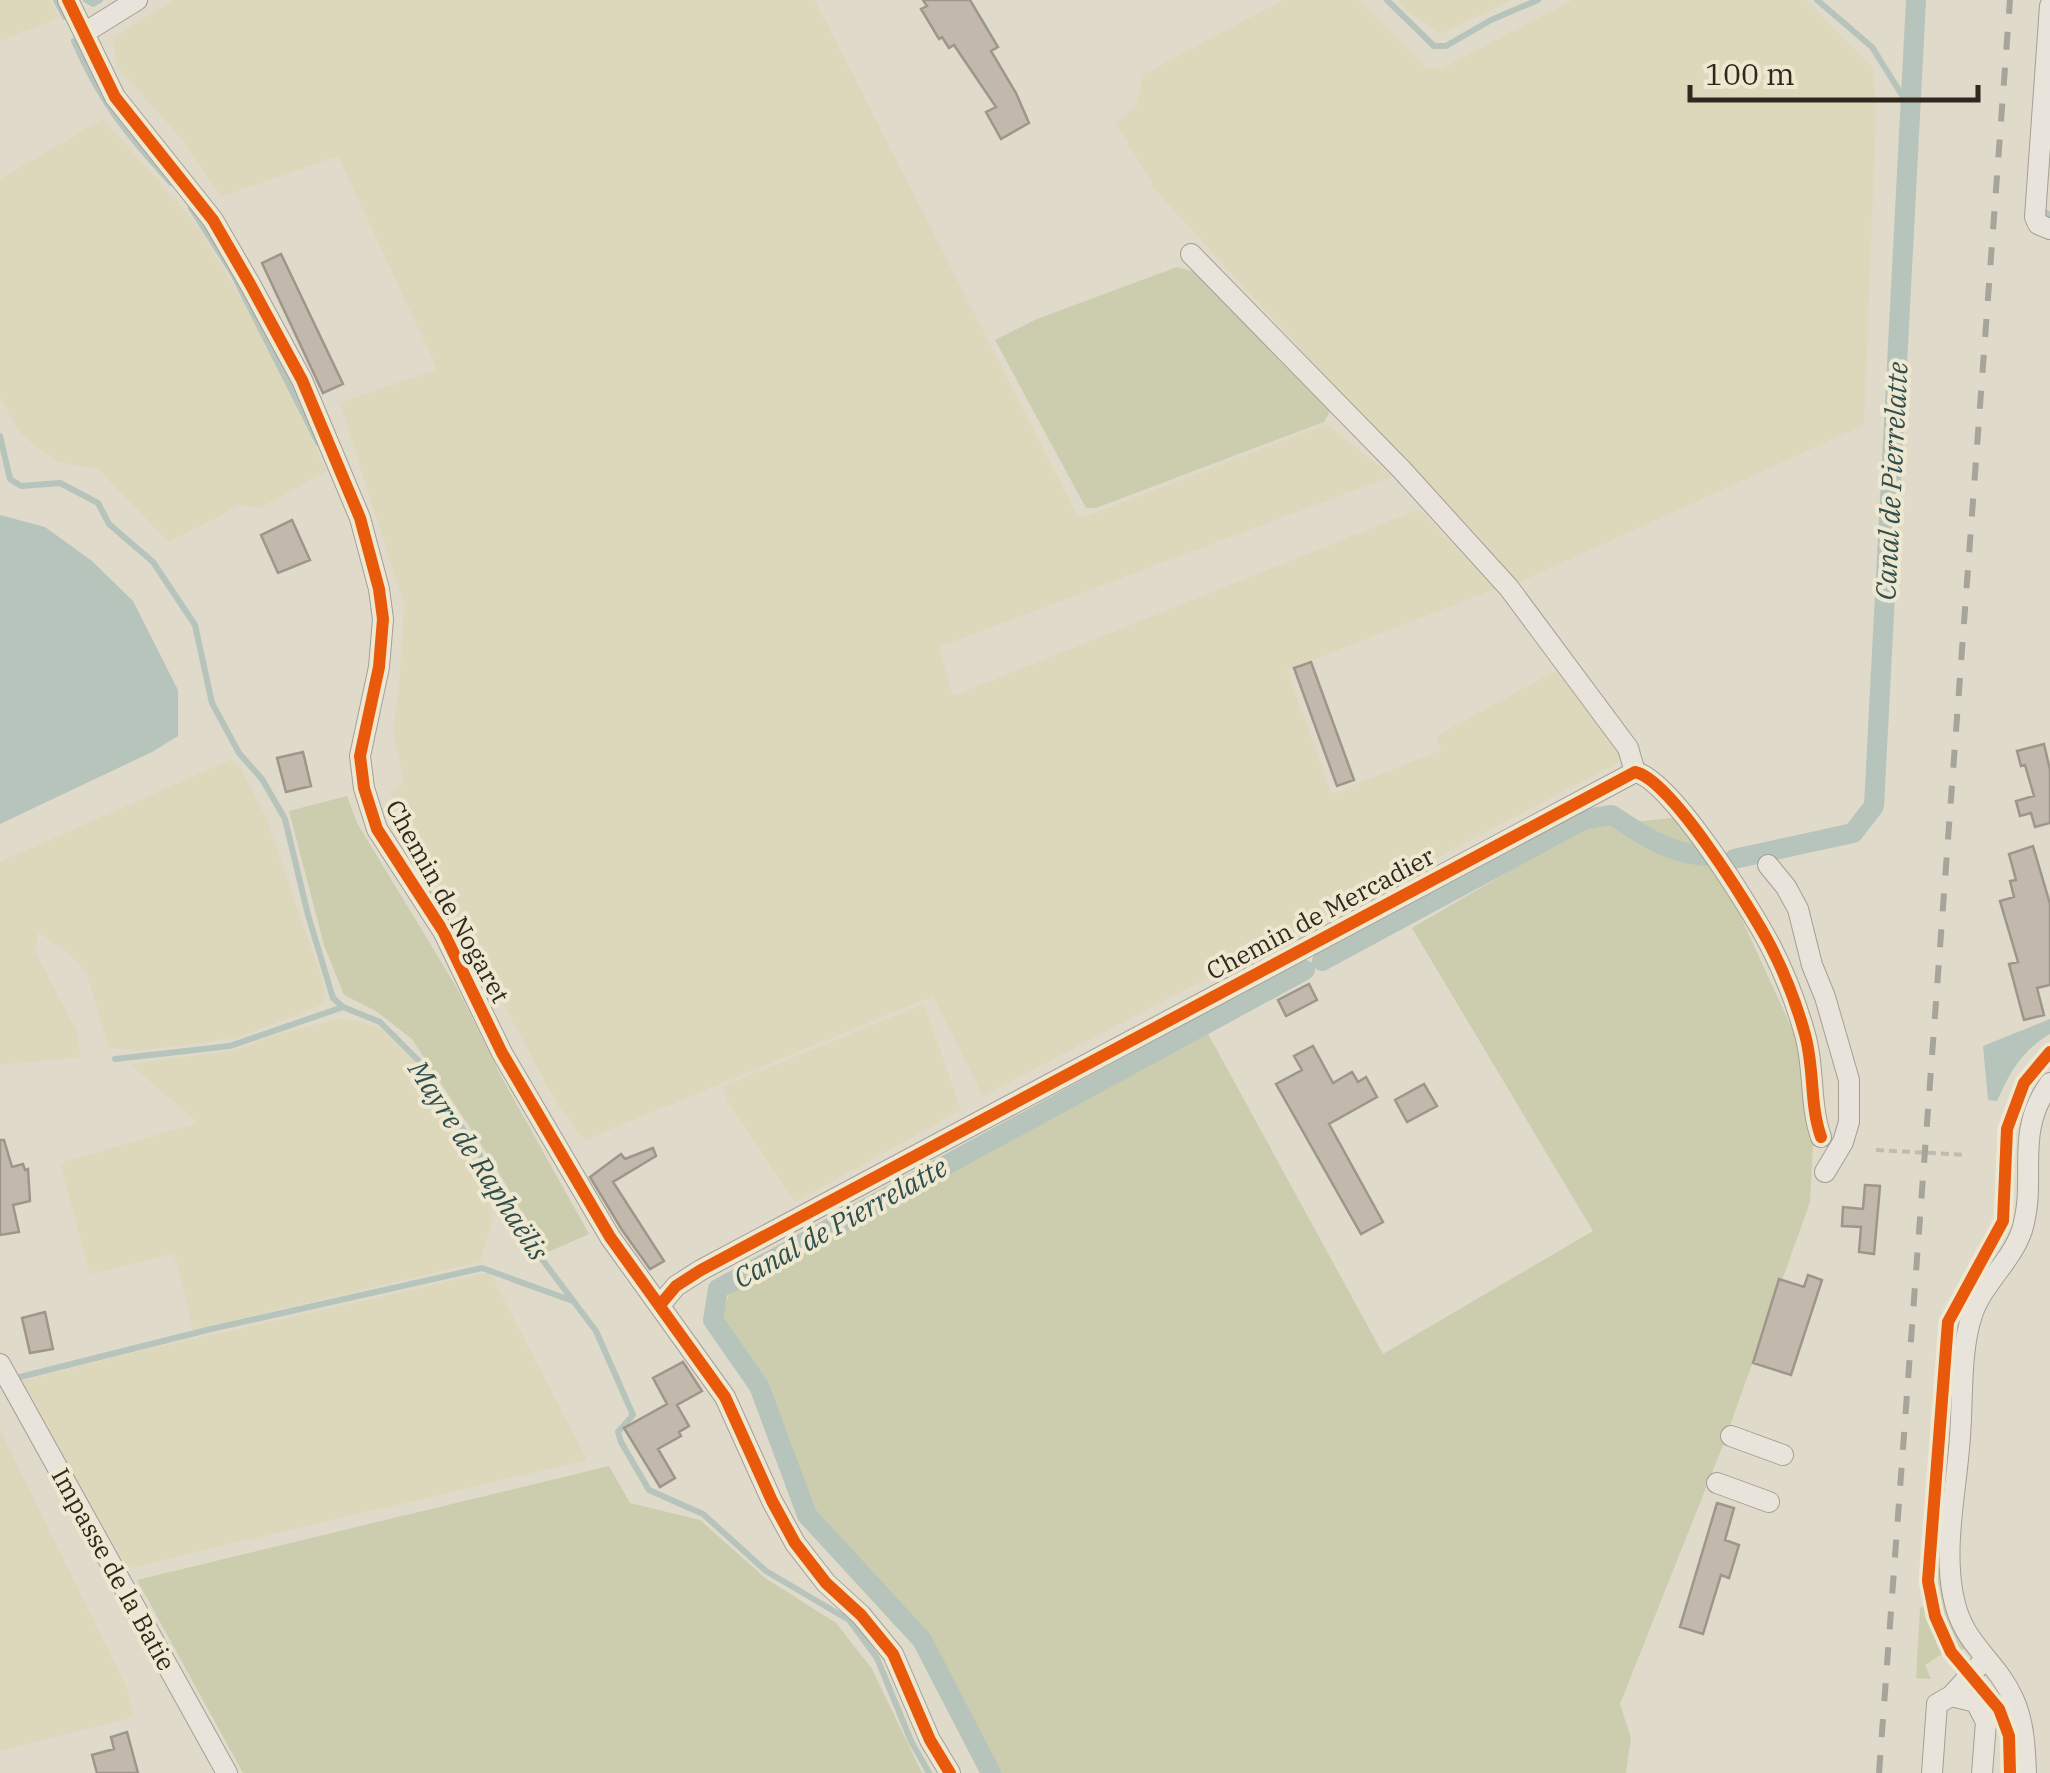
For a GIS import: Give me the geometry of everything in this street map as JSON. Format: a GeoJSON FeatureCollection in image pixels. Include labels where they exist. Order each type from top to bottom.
{"type":"FeatureCollection","features":[{"type":"Feature","properties":{"kind":"street","name":"Chemin de Nogaret"},"geometry":{"type":"LineString","coordinates":[[68,0],[114,98],[214,220],[302,380],[360,518],[379,589],[382,618],[379,667],[360,756],[364,788],[377,829],[444,932],[502,1053],[610,1237],[725,1398],[795,1544],[892,1654],[930,1740],[950,1773]]}},
{"type":"Feature","properties":{"kind":"street"},"geometry":{"type":"LineString","coordinates":[[84,33],[138,0]]}},
{"type":"Feature","properties":{"kind":"street"},"geometry":{"type":"LineString","coordinates":[[2050,6],[2035,217],[2038,224],[2050,229]]}},
{"type":"Feature","properties":{"kind":"street"},"geometry":{"type":"LineString","coordinates":[[1191,254],[1402,470],[1509,588],[1628,748],[1634,772],[1652,780],[1675,804],[1735,887],[1772,948],[1806,1035],[1814,1118],[1821,1137]]}},
{"type":"Feature","properties":{"kind":"street","name":"Chemin de Mercadier"},"geometry":{"type":"LineString","coordinates":[[660,1305],[676,1286],[701,1270],[1634,772]]}},
{"type":"Feature","properties":{"kind":"street"},"geometry":{"type":"LineString","coordinates":[[1768,865],[1798,909],[1849,1080],[1850,1122],[1825,1172]]}},
{"type":"Feature","properties":{"kind":"street"},"geometry":{"type":"LineString","coordinates":[[2026,1773],[2026,1748],[2013,1699],[1966,1635],[1952,1591],[1950,1551],[1972,1313],[2021,1232],[2039,1126],[2037,1101],[2050,1083]]}},
{"type":"Feature","properties":{"kind":"street","name":"Impasse de la Batie"},"geometry":{"type":"LineString","coordinates":[[0,1364],[228,1773]]}},
{"type":"Feature","properties":{"kind":"street"},"geometry":{"type":"LineString","coordinates":[[1731,1436],[1784,1455]]}},
{"type":"Feature","properties":{"kind":"street"},"geometry":{"type":"LineString","coordinates":[[1717,1484],[1770,1502]]}},
{"type":"Feature","properties":{"kind":"street"},"geometry":{"type":"LineString","coordinates":[[1932,1773],[1937,1704],[1951,1696],[1985,1659]]}},
{"type":"Feature","properties":{"kind":"street"},"geometry":{"type":"LineString","coordinates":[[1951,1696],[1976,1702],[1986,1722],[1982,1773]]}},
{"type":"Feature","properties":{"kind":"path"},"geometry":{"type":"LineString","coordinates":[[1876,1150],[1968,1155]]}},
{"type":"Feature","properties":{"kind":"shaded area"},"geometry":{"type":"Polygon","coordinates":[[[0,0],[50,0],[59,18],[0,41],[0,0]]]}},
{"type":"Feature","properties":{"kind":"shaded area"},"geometry":{"type":"Polygon","coordinates":[[[173,0],[815,0],[1079,519],[1326,424],[1392,476],[939,647],[953,696],[1419,509],[1495,589],[1287,670],[1332,794],[1441,750],[1436,736],[1557,670],[1623,752],[1619,762],[983,1096],[933,996],[585,1140],[557,1104],[391,793],[403,782],[393,731],[404,605],[340,403],[437,369],[338,156],[221,197],[180,137],[117,67],[113,38],[173,0]]]}},
{"type":"Feature","properties":{"kind":"shaded area"},"geometry":{"type":"Polygon","coordinates":[[[1283,0],[1359,0],[1426,67],[1442,68],[1573,0],[1806,0],[1873,68],[1876,117],[1864,425],[1516,584],[1157,192],[1115,122],[1136,106],[1144,74],[1283,0]]]}},
{"type":"Feature","properties":{"kind":"shaded area"},"geometry":{"type":"Polygon","coordinates":[[[1398,0],[1512,0],[1440,34],[1398,0]]]}},
{"type":"Feature","properties":{"kind":"shaded area"},"geometry":{"type":"Polygon","coordinates":[[[103,119],[193,220],[245,304],[327,471],[260,508],[240,505],[169,542],[99,470],[56,461],[23,436],[0,399],[0,179],[103,119]]]}},
{"type":"Feature","properties":{"kind":"shaded area"},"geometry":{"type":"Polygon","coordinates":[[[0,515],[45,527],[92,561],[133,601],[178,690],[178,736],[0,824],[0,515]]]}},
{"type":"Feature","properties":{"kind":"shaded area"},"geometry":{"type":"Polygon","coordinates":[[[232,759],[266,817],[323,982],[324,1004],[237,1038],[140,1051],[109,1048],[86,972],[38,932],[35,951],[78,1034],[80,1057],[0,1065],[0,862],[232,759]]]}},
{"type":"Feature","properties":{"kind":"shaded area"},"geometry":{"type":"Polygon","coordinates":[[[924,1004],[961,1110],[795,1202],[728,1103],[723,1086],[924,1004]]]}},
{"type":"Feature","properties":{"kind":"shaded area"},"geometry":{"type":"Polygon","coordinates":[[[344,1018],[394,1031],[421,1069],[485,1182],[493,1219],[480,1262],[193,1330],[174,1254],[90,1274],[60,1163],[198,1123],[130,1064],[235,1050],[278,1034],[344,1018]]]}},
{"type":"Feature","properties":{"kind":"shaded area"},"geometry":{"type":"Polygon","coordinates":[[[2050,1019],[2050,1034],[2018,1063],[1997,1101],[1988,1100],[1983,1046],[2050,1019]]]}},
{"type":"Feature","properties":{"kind":"shaded area"},"geometry":{"type":"Polygon","coordinates":[[[490,1272],[587,1460],[125,1569],[20,1382],[132,1353],[490,1272]]]}},
{"type":"Feature","properties":{"kind":"shaded area"},"geometry":{"type":"Polygon","coordinates":[[[0,1430],[128,1690],[133,1717],[0,1751],[0,1430]]]}},
{"type":"Feature","properties":{"kind":"green space"},"geometry":{"type":"Polygon","coordinates":[[[1177,267],[1196,272],[1331,410],[1324,422],[1096,508],[1086,508],[995,340],[1037,319],[1177,267]]]}},
{"type":"Feature","properties":{"kind":"green space"},"geometry":{"type":"Polygon","coordinates":[[[347,796],[357,823],[457,988],[589,1234],[546,1253],[412,1039],[376,1011],[344,995],[324,945],[289,811],[347,796]]]}},
{"type":"Feature","properties":{"kind":"green space"},"geometry":{"type":"Polygon","coordinates":[[[1678,817],[1739,913],[1799,1044],[1813,1144],[1810,1202],[1723,1445],[1620,1704],[1631,1738],[1626,1773],[996,1773],[926,1633],[816,1515],[767,1380],[720,1318],[730,1292],[1206,1030],[1383,1354],[1593,1231],[1412,928],[1583,828],[1678,817]]]}},
{"type":"Feature","properties":{"kind":"green space"},"geometry":{"type":"Polygon","coordinates":[[[1981,1274],[1985,1278],[1973,1296],[1942,1584],[1950,1619],[1966,1648],[1961,1651],[1938,1593],[1937,1554],[1952,1343],[1965,1300],[1981,1274]]]}},
{"type":"Feature","properties":{"kind":"green space"},"geometry":{"type":"Polygon","coordinates":[[[609,1466],[630,1503],[700,1520],[765,1578],[836,1623],[872,1669],[922,1773],[243,1773],[137,1580],[609,1466]]]}},
{"type":"Feature","properties":{"kind":"green space"},"geometry":{"type":"Polygon","coordinates":[[[1928,1605],[1937,1635],[1954,1663],[1950,1665],[1942,1654],[1925,1665],[1931,1679],[1916,1678],[1920,1608],[1928,1605]]]}},
{"type":"Feature","properties":{"kind":"building"},"geometry":{"type":"Polygon","coordinates":[[[923,0],[970,0],[998,47],[991,51],[1029,123],[1001,139],[986,112],[996,107],[954,45],[949,48],[942,37],[939,39],[921,9],[927,6],[923,0]]]}},
{"type":"Feature","properties":{"kind":"building"},"geometry":{"type":"Polygon","coordinates":[[[281,254],[343,384],[323,393],[262,263],[281,254]]]}},
{"type":"Feature","properties":{"kind":"building"},"geometry":{"type":"Polygon","coordinates":[[[292,520],[310,560],[278,573],[261,535],[292,520]]]}},
{"type":"Feature","properties":{"kind":"building"},"geometry":{"type":"Polygon","coordinates":[[[1311,662],[1354,780],[1337,786],[1294,668],[1311,662]]]}},
{"type":"Feature","properties":{"kind":"building"},"geometry":{"type":"Polygon","coordinates":[[[2044,744],[2050,770],[2050,823],[2035,827],[2031,813],[2020,816],[2016,801],[2034,796],[2017,751],[2044,744]]]}},
{"type":"Feature","properties":{"kind":"building"},"geometry":{"type":"Polygon","coordinates":[[[303,752],[311,786],[286,792],[277,758],[303,752]]]}},
{"type":"Feature","properties":{"kind":"building"},"geometry":{"type":"Polygon","coordinates":[[[2033,846],[2050,904],[2050,985],[2037,988],[2044,1015],[2024,1020],[2009,964],[2018,962],[2000,901],[2014,897],[2010,881],[2016,880],[2009,854],[2033,846]]]}},
{"type":"Feature","properties":{"kind":"building"},"geometry":{"type":"Polygon","coordinates":[[[1309,984],[1317,1000],[1286,1016],[1278,1000],[1309,984]]]}},
{"type":"Feature","properties":{"kind":"building"},"geometry":{"type":"Polygon","coordinates":[[[1313,1046],[1333,1083],[1352,1072],[1358,1082],[1366,1077],[1377,1097],[1329,1124],[1383,1222],[1361,1234],[1276,1084],[1302,1070],[1294,1056],[1313,1046]]]}},
{"type":"Feature","properties":{"kind":"building"},"geometry":{"type":"Polygon","coordinates":[[[1424,1084],[1437,1106],[1407,1122],[1395,1100],[1424,1084]]]}},
{"type":"Feature","properties":{"kind":"building"},"geometry":{"type":"Polygon","coordinates":[[[0,1140],[4,1140],[12,1167],[23,1164],[28,1169],[30,1201],[13,1205],[19,1232],[0,1235],[0,1140]]]}},
{"type":"Feature","properties":{"kind":"building"},"geometry":{"type":"Polygon","coordinates":[[[653,1148],[656,1156],[613,1182],[664,1261],[650,1269],[590,1177],[621,1154],[625,1159],[653,1148]]]}},
{"type":"Feature","properties":{"kind":"building"},"geometry":{"type":"Polygon","coordinates":[[[1865,1185],[1880,1186],[1874,1254],[1859,1252],[1861,1227],[1842,1226],[1843,1207],[1863,1209],[1865,1185]]]}},
{"type":"Feature","properties":{"kind":"building"},"geometry":{"type":"Polygon","coordinates":[[[1808,1275],[1822,1280],[1791,1375],[1753,1363],[1779,1279],[1804,1287],[1808,1275]]]}},
{"type":"Feature","properties":{"kind":"building"},"geometry":{"type":"Polygon","coordinates":[[[45,1312],[53,1349],[30,1353],[22,1318],[45,1312]]]}},
{"type":"Feature","properties":{"kind":"building"},"geometry":{"type":"Polygon","coordinates":[[[683,1362],[702,1391],[677,1405],[689,1426],[679,1432],[681,1436],[658,1449],[675,1478],[660,1487],[624,1428],[667,1404],[653,1378],[683,1362]]]}},
{"type":"Feature","properties":{"kind":"building"},"geometry":{"type":"Polygon","coordinates":[[[1717,1503],[1734,1508],[1725,1540],[1739,1545],[1729,1578],[1721,1575],[1703,1634],[1680,1627],[1717,1503]]]}},
{"type":"Feature","properties":{"kind":"building"},"geometry":{"type":"Polygon","coordinates":[[[127,1732],[138,1773],[97,1773],[92,1755],[114,1749],[111,1737],[127,1732]]]}},
{"type":"Feature","properties":{"kind":"waterway"},"geometry":{"type":"LineString","coordinates":[[56,0],[65,17]]}},
{"type":"Feature","properties":{"kind":"waterway"},"geometry":{"type":"LineString","coordinates":[[86,0],[93,4],[100,0]]}},
{"type":"Feature","properties":{"kind":"waterway"},"geometry":{"type":"LineString","coordinates":[[1387,0],[1434,46],[1446,46],[1491,20],[1538,0]]}},
{"type":"Feature","properties":{"kind":"waterway"},"geometry":{"type":"LineString","coordinates":[[1817,0],[1872,47],[1910,108]]}},
{"type":"Feature","properties":{"kind":"waterway","name":"Canal de Pierrelatte"},"geometry":{"type":"LineString","coordinates":[[1734,859],[1853,833],[1874,806],[1916,0]]}},
{"type":"Feature","properties":{"kind":"waterway"},"geometry":{"type":"LineString","coordinates":[[74,41],[116,116],[171,183]]}},
{"type":"Feature","properties":{"kind":"waterway"},"geometry":{"type":"LineString","coordinates":[[191,208],[233,274],[318,443]]}},
{"type":"Feature","properties":{"kind":"waterway"},"geometry":{"type":"LineString","coordinates":[[2041,209],[2050,215]]}},
{"type":"Feature","properties":{"kind":"waterway","name":"Mayre de Raphaëlis"},"geometry":{"type":"LineString","coordinates":[[0,436],[10,479],[21,486],[60,483],[98,503],[109,524],[153,562],[195,625],[212,703],[239,753],[262,779],[285,819],[333,998],[343,1007],[380,1022],[420,1062],[538,1254],[596,1331],[633,1415],[618,1432],[621,1442],[649,1490],[703,1514],[766,1571],[849,1620],[877,1658],[911,1741],[929,1773]]}},
{"type":"Feature","properties":{"kind":"waterway","name":"Canal de Pierrelatte"},"geometry":{"type":"LineString","coordinates":[[1322,961],[1585,819],[1612,815],[1667,847],[1705,856]]}},
{"type":"Feature","properties":{"kind":"waterway","name":"Canal de Pierrelatte"},"geometry":{"type":"LineString","coordinates":[[991,1773],[922,1640],[807,1515],[759,1386],[713,1320],[718,1289],[1305,970]]}},
{"type":"Feature","properties":{"kind":"waterway"},"geometry":{"type":"LineString","coordinates":[[115,1059],[230,1046],[343,1007]]}},
{"type":"Feature","properties":{"kind":"waterway"},"geometry":{"type":"LineString","coordinates":[[16,1378],[482,1268],[570,1300]]}},
{"type":"Feature","properties":{"kind":"railway"},"geometry":{"type":"LineString","coordinates":[[1879,1773],[2010,0]]}},
{"type":"Feature","properties":{"kind":"cycle path"},"geometry":{"type":"LineString","coordinates":[[68,0],[115,97],[213,220],[250,284],[302,380],[360,518],[383,619],[379,667],[360,756],[364,788],[377,829],[443,931],[502,1053],[610,1237],[725,1397],[795,1543],[826,1583],[861,1615],[893,1654],[930,1740],[950,1773]]}},
{"type":"Feature","properties":{"kind":"cycle path"},"geometry":{"type":"LineString","coordinates":[[660,1305],[676,1286],[701,1270],[1635,772],[1650,780],[1689,820],[1770,945],[1804,1031],[1821,1137]]}},
{"type":"Feature","properties":{"kind":"cycle path"},"geometry":{"type":"LineString","coordinates":[[2010,1773],[2009,1736],[1999,1709],[1951,1652],[1935,1616],[1928,1581],[1948,1322],[2003,1221],[2007,1129],[2024,1083],[2050,1052]]}}]}
